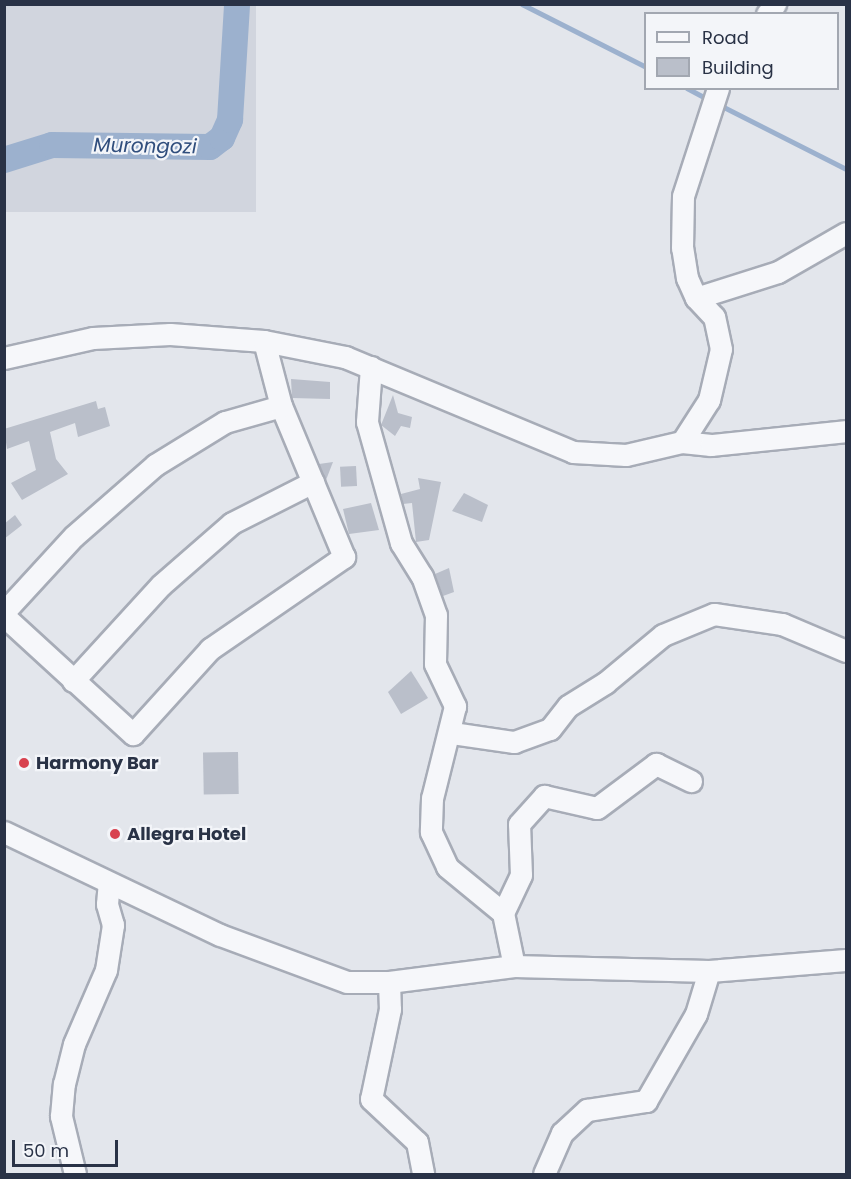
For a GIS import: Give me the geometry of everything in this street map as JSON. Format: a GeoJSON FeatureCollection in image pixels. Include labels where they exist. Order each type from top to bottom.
{"type":"FeatureCollection","features":[{"type":"Feature","properties":{"kind":"street"},"geometry":{"type":"LineString","coordinates":[[682,442],[709,400],[721,349],[714,317],[696,298],[682,248],[683,196],[717,90]]}},
{"type":"Feature","properties":{"kind":"street"},"geometry":{"type":"LineString","coordinates":[[696,298],[778,272],[846,233]]}},
{"type":"Feature","properties":{"kind":"street"},"geometry":{"type":"LineString","coordinates":[[4,358],[93,338],[170,334],[316,349],[371,366],[573,452],[626,455],[682,442],[711,445],[846,431]]}},
{"type":"Feature","properties":{"kind":"street"},"geometry":{"type":"LineString","coordinates":[[264,342],[281,406],[344,557],[210,649],[133,734],[73,681],[4,614],[74,536],[155,465],[225,422],[281,406]]}},
{"type":"Feature","properties":{"kind":"street"},"geometry":{"type":"LineString","coordinates":[[371,366],[367,422],[401,543],[422,576],[436,615],[435,664],[455,706],[452,734],[436,775],[431,832],[447,867],[503,913]]}},
{"type":"Feature","properties":{"kind":"street"},"geometry":{"type":"LineString","coordinates":[[73,681],[161,585],[232,523],[313,482]]}},
{"type":"Feature","properties":{"kind":"street"},"geometry":{"type":"LineString","coordinates":[[452,734],[514,742],[550,729],[568,706],[605,683],[663,635],[714,614],[782,624],[846,651]]}},
{"type":"Feature","properties":{"kind":"street"},"geometry":{"type":"LineString","coordinates":[[514,966],[503,913],[522,875],[519,824],[544,796],[597,808],[656,764],[691,781]]}},
{"type":"Feature","properties":{"kind":"street"},"geometry":{"type":"LineString","coordinates":[[4,832],[109,883],[319,975],[389,982],[514,966],[709,971],[846,960]]}},
{"type":"Feature","properties":{"kind":"street"},"geometry":{"type":"LineString","coordinates":[[75,1174],[61,1116],[63,1084],[81,1025],[106,969],[113,925],[107,904],[109,883]]}},
{"type":"Feature","properties":{"kind":"street"},"geometry":{"type":"LineString","coordinates":[[544,1174],[562,1133],[587,1110],[646,1101],[696,1014],[709,971]]}},
{"type":"Feature","properties":{"kind":"street"},"geometry":{"type":"LineString","coordinates":[[389,982],[390,1009],[371,1098],[417,1142],[423,1174]]}},
{"type":"Feature","properties":{"kind":"shaded area"},"geometry":{"type":"Polygon","coordinates":[[[5,4],[256,4],[256,212],[5,212],[5,4]]]}},
{"type":"Feature","properties":{"kind":"building"},"geometry":{"type":"Polygon","coordinates":[[[291,379],[330,382],[330,399],[292,398],[291,379]]]}},
{"type":"Feature","properties":{"kind":"building"},"geometry":{"type":"Polygon","coordinates":[[[393,395],[398,413],[412,417],[410,428],[401,426],[395,436],[381,425],[393,395]]]}},
{"type":"Feature","properties":{"kind":"building"},"geometry":{"type":"Polygon","coordinates":[[[96,401],[98,409],[105,407],[110,426],[78,437],[75,423],[50,432],[56,459],[68,474],[22,500],[11,483],[36,470],[29,441],[7,449],[4,429],[96,401]]]}},
{"type":"Feature","properties":{"kind":"building"},"geometry":{"type":"Polygon","coordinates":[[[333,462],[326,480],[319,464],[333,462]]]}},
{"type":"Feature","properties":{"kind":"building"},"geometry":{"type":"Polygon","coordinates":[[[356,466],[357,486],[341,487],[340,467],[356,466]]]}},
{"type":"Feature","properties":{"kind":"building"},"geometry":{"type":"Polygon","coordinates":[[[418,478],[441,482],[429,540],[416,542],[412,503],[403,504],[401,494],[420,489],[418,478]]]}},
{"type":"Feature","properties":{"kind":"building"},"geometry":{"type":"Polygon","coordinates":[[[464,493],[488,505],[482,522],[452,511],[464,493]]]}},
{"type":"Feature","properties":{"kind":"building"},"geometry":{"type":"Polygon","coordinates":[[[371,503],[379,530],[349,534],[343,509],[371,503]]]}},
{"type":"Feature","properties":{"kind":"building"},"geometry":{"type":"Polygon","coordinates":[[[15,515],[22,525],[4,539],[4,524],[15,515]]]}},
{"type":"Feature","properties":{"kind":"building"},"geometry":{"type":"Polygon","coordinates":[[[449,568],[454,592],[443,596],[435,574],[449,568]]]}},
{"type":"Feature","properties":{"kind":"building"},"geometry":{"type":"Polygon","coordinates":[[[411,671],[428,698],[401,714],[388,692],[411,671]]]}},
{"type":"Feature","properties":{"kind":"building"},"geometry":{"type":"Polygon","coordinates":[[[238,752],[239,794],[204,795],[203,753],[238,752]]]}},
{"type":"Feature","properties":{"kind":"waterway","name":"Murongozi"},"geometry":{"type":"LineString","coordinates":[[4,160],[52,145],[210,147],[222,138],[230,120],[237,4]]}},
{"type":"Feature","properties":{"kind":"waterway"},"geometry":{"type":"LineString","coordinates":[[522,4],[644,66]]}},
{"type":"Feature","properties":{"kind":"waterway"},"geometry":{"type":"LineString","coordinates":[[691,90],[708,99]]}},
{"type":"Feature","properties":{"kind":"waterway"},"geometry":{"type":"LineString","coordinates":[[718,104],[846,169]]}},
{"type":"Feature","properties":{"kind":"place","name":"Harmony Bar"},"geometry":{"type":"Point","coordinates":[24,763]}},
{"type":"Feature","properties":{"kind":"place","name":"Allegra Hotel"},"geometry":{"type":"Point","coordinates":[115,834]}}]}
